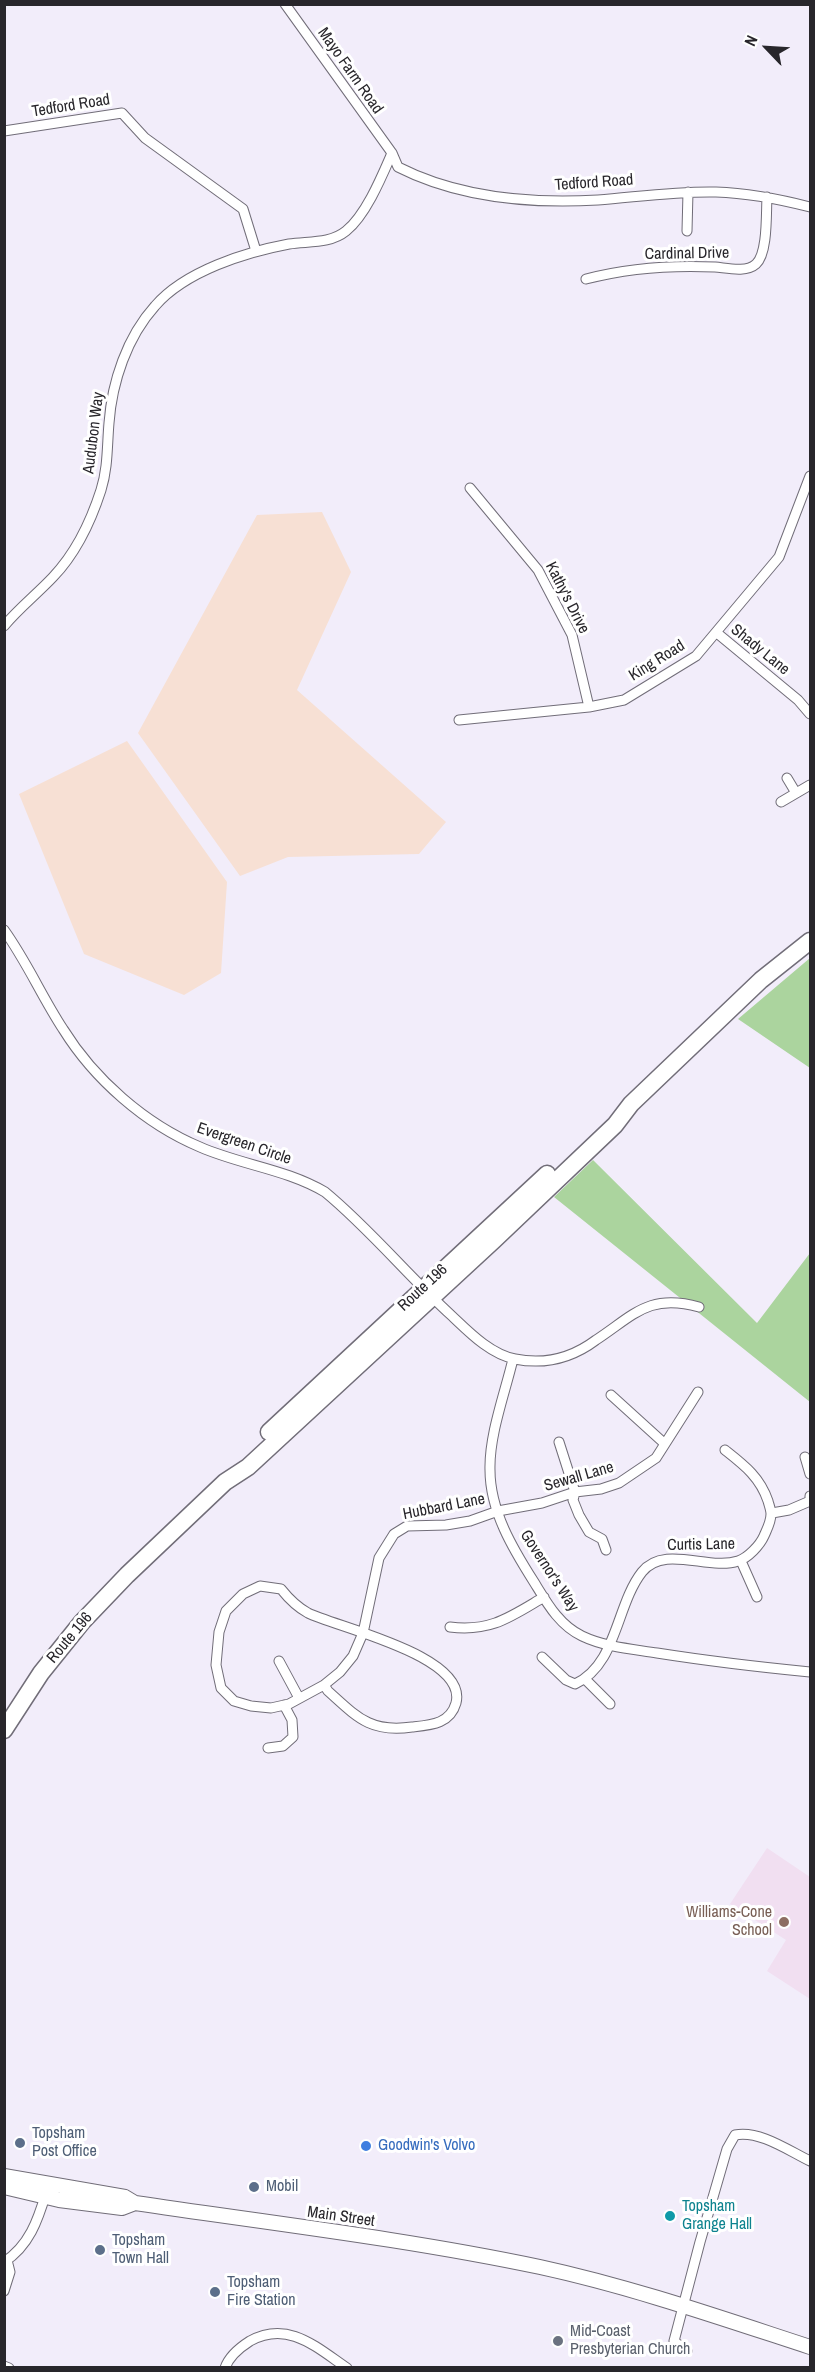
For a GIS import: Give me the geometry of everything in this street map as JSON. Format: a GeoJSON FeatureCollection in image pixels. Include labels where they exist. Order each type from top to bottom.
{"type":"FeatureCollection","features":[{"type":"Feature","properties":{"kind":"highway","name":"Route 196"},"geometry":{"type":"LineString","coordinates":[[4,1730],[41,1673],[82,1622],[127,1575],[225,1482],[240,1460],[427,1293],[608,1119],[631,1104],[761,980],[810,941]]}},
{"type":"Feature","properties":{"kind":"main road","name":"Main Street"},"geometry":{"type":"LineString","coordinates":[[4,2176],[46,2191],[122,2208],[135,2203],[401,2242],[541,2268],[683,2305],[810,2347]]}},
{"type":"Feature","properties":{"kind":"main road","name":"Main Street"},"geometry":{"type":"LineString","coordinates":[[4,2187],[46,2191]]}},
{"type":"Feature","properties":{"kind":"street","name":"Mayo Farm Road"},"geometry":{"type":"LineString","coordinates":[[285,4],[392,153]]}},
{"type":"Feature","properties":{"kind":"street","name":"Tedford Road"},"geometry":{"type":"LineString","coordinates":[[4,131],[122,113],[145,138],[243,209],[256,251]]}},
{"type":"Feature","properties":{"kind":"street","name":"Tedford Road"},"geometry":{"type":"LineString","coordinates":[[392,153],[398,166],[409,172],[446,185],[506,199],[573,201],[688,192],[718,192],[767,196],[810,207]]}},
{"type":"Feature","properties":{"kind":"street","name":"Audubon Way"},"geometry":{"type":"LineString","coordinates":[[4,626],[21,606],[63,566],[87,526],[106,471],[109,420],[118,374],[138,329],[154,306],[200,273],[256,251],[317,242],[344,233],[355,223],[392,153]]}},
{"type":"Feature","properties":{"kind":"street"},"geometry":{"type":"LineString","coordinates":[[687,231],[688,192]]}},
{"type":"Feature","properties":{"kind":"street","name":"Cardinal Drive"},"geometry":{"type":"LineString","coordinates":[[586,279],[615,272],[658,268],[690,266],[742,269],[753,266],[762,255],[767,196]]}},
{"type":"Feature","properties":{"kind":"street","name":"King Road"},"geometry":{"type":"LineString","coordinates":[[459,720],[589,707],[624,700],[696,656],[779,557],[810,476]]}},
{"type":"Feature","properties":{"kind":"street","name":"Kathy's Drive"},"geometry":{"type":"LineString","coordinates":[[470,488],[538,570],[572,635],[589,707]]}},
{"type":"Feature","properties":{"kind":"street","name":"Shady Lane"},"geometry":{"type":"LineString","coordinates":[[717,633],[798,700],[810,714]]}},
{"type":"Feature","properties":{"kind":"street"},"geometry":{"type":"LineString","coordinates":[[787,778],[796,793]]}},
{"type":"Feature","properties":{"kind":"street"},"geometry":{"type":"LineString","coordinates":[[781,802],[810,785]]}},
{"type":"Feature","properties":{"kind":"street","name":"Evergreen Circle"},"geometry":{"type":"LineString","coordinates":[[4,930],[22,954],[84,1060],[117,1094],[158,1123],[201,1148],[307,1182],[325,1192],[427,1293],[483,1344],[513,1359]]}},
{"type":"Feature","properties":{"kind":"street"},"geometry":{"type":"LineString","coordinates":[[513,1359],[549,1360],[576,1353],[629,1315],[661,1303],[683,1303],[699,1308]]}},
{"type":"Feature","properties":{"kind":"street","name":"Governor's Way"},"geometry":{"type":"LineString","coordinates":[[513,1359],[492,1444],[490,1470],[498,1511],[514,1550],[554,1612],[573,1632],[609,1645],[725,1663],[810,1672]]}},
{"type":"Feature","properties":{"kind":"street","name":"Sewall Lane"},"geometry":{"type":"LineString","coordinates":[[498,1511],[542,1503],[575,1492],[601,1489],[619,1483],[656,1458],[698,1392]]}},
{"type":"Feature","properties":{"kind":"street"},"geometry":{"type":"LineString","coordinates":[[611,1395],[665,1444]]}},
{"type":"Feature","properties":{"kind":"street"},"geometry":{"type":"LineString","coordinates":[[559,1442],[575,1492],[573,1500],[579,1515],[589,1532],[602,1539],[606,1550]]}},
{"type":"Feature","properties":{"kind":"street"},"geometry":{"type":"LineString","coordinates":[[725,1450],[752,1471],[764,1490],[772,1513],[789,1510],[810,1501],[810,1496]]}},
{"type":"Feature","properties":{"kind":"street"},"geometry":{"type":"LineString","coordinates":[[805,1457],[810,1474]]}},
{"type":"Feature","properties":{"kind":"street","name":"Hubbard Lane"},"geometry":{"type":"LineString","coordinates":[[363,1634],[309,1613],[292,1603],[281,1589],[260,1586],[243,1594],[226,1611],[219,1632],[216,1665],[221,1688],[234,1701],[271,1708],[284,1705],[324,1685],[340,1672],[352,1656],[363,1634],[379,1558],[394,1534],[406,1526],[446,1525],[470,1521],[498,1511]]}},
{"type":"Feature","properties":{"kind":"street","name":"Curtis Lane"},"geometry":{"type":"LineString","coordinates":[[585,1679],[609,1645],[643,1570],[652,1563],[664,1560],[713,1563],[741,1561],[761,1542],[772,1513]]}},
{"type":"Feature","properties":{"kind":"street"},"geometry":{"type":"LineString","coordinates":[[741,1561],[758,1597]]}},
{"type":"Feature","properties":{"kind":"street"},"geometry":{"type":"LineString","coordinates":[[450,1627],[472,1630],[507,1620],[544,1597]]}},
{"type":"Feature","properties":{"kind":"street"},"geometry":{"type":"LineString","coordinates":[[324,1685],[365,1723],[386,1728],[400,1729],[438,1724],[453,1712],[458,1695],[452,1681],[440,1670],[402,1647],[363,1634]]}},
{"type":"Feature","properties":{"kind":"street"},"geometry":{"type":"LineString","coordinates":[[542,1657],[566,1680],[575,1684],[585,1679],[610,1704]]}},
{"type":"Feature","properties":{"kind":"street"},"geometry":{"type":"LineString","coordinates":[[279,1661],[299,1698]]}},
{"type":"Feature","properties":{"kind":"street"},"geometry":{"type":"LineString","coordinates":[[268,1748],[283,1746],[292,1737],[292,1720],[284,1705]]}},
{"type":"Feature","properties":{"kind":"street"},"geometry":{"type":"LineString","coordinates":[[687,2351],[674,2341],[727,2149],[735,2135],[745,2133],[766,2140],[810,2161]]}},
{"type":"Feature","properties":{"kind":"street"},"geometry":{"type":"LineString","coordinates":[[4,2292],[10,2272],[6,2261],[31,2234],[39,2218],[46,2191]]}},
{"type":"Feature","properties":{"kind":"street"},"geometry":{"type":"LineString","coordinates":[[225,2367],[228,2358],[246,2344],[261,2335],[272,2333],[301,2336],[347,2367]]}},
{"type":"Feature","properties":{"kind":"street"},"geometry":{"type":"LineString","coordinates":[[4,2366],[9,2367]]}},
{"type":"Feature","properties":{"kind":"shaded area"},"geometry":{"type":"Polygon","coordinates":[[[322,512],[351,572],[297,690],[446,822],[419,854],[288,857],[240,876],[138,733],[257,515],[322,512]]]}},
{"type":"Feature","properties":{"kind":"shaded area"},"geometry":{"type":"Polygon","coordinates":[[[127,741],[227,882],[221,973],[184,995],[84,954],[19,794],[127,741]]]}},
{"type":"Feature","properties":{"kind":"shaded area","name":"Williams-Cone School"},"geometry":{"type":"Polygon","coordinates":[[[767,1848],[810,1877],[810,1999],[767,1971],[786,1940],[730,1904],[767,1848]]]}},
{"type":"Feature","properties":{"kind":"green space"},"geometry":{"type":"Polygon","coordinates":[[[810,958],[810,1068],[738,1019],[810,958]]]}},
{"type":"Feature","properties":{"kind":"green space"},"geometry":{"type":"Polygon","coordinates":[[[593,1160],[757,1323],[810,1253],[810,1402],[554,1197],[593,1160]]]}},
{"type":"Feature","properties":{"kind":"place","name":"Williams-Cone School"},"geometry":{"type":"Point","coordinates":[784,1922]}},
{"type":"Feature","properties":{"kind":"place","name":"Topsham Post Office"},"geometry":{"type":"Point","coordinates":[20,2143]}},
{"type":"Feature","properties":{"kind":"place","name":"Goodwin's Volvo"},"geometry":{"type":"Point","coordinates":[366,2146]}},
{"type":"Feature","properties":{"kind":"place","name":"Mobil"},"geometry":{"type":"Point","coordinates":[254,2187]}},
{"type":"Feature","properties":{"kind":"place","name":"Topsham Grange Hall"},"geometry":{"type":"Point","coordinates":[670,2216]}},
{"type":"Feature","properties":{"kind":"place","name":"Topsham Town Hall"},"geometry":{"type":"Point","coordinates":[100,2250]}},
{"type":"Feature","properties":{"kind":"place","name":"Topsham Fire Station"},"geometry":{"type":"Point","coordinates":[215,2292]}},
{"type":"Feature","properties":{"kind":"place","name":"Mid-Coast Presbyterian Church"},"geometry":{"type":"Point","coordinates":[558,2341]}}]}
